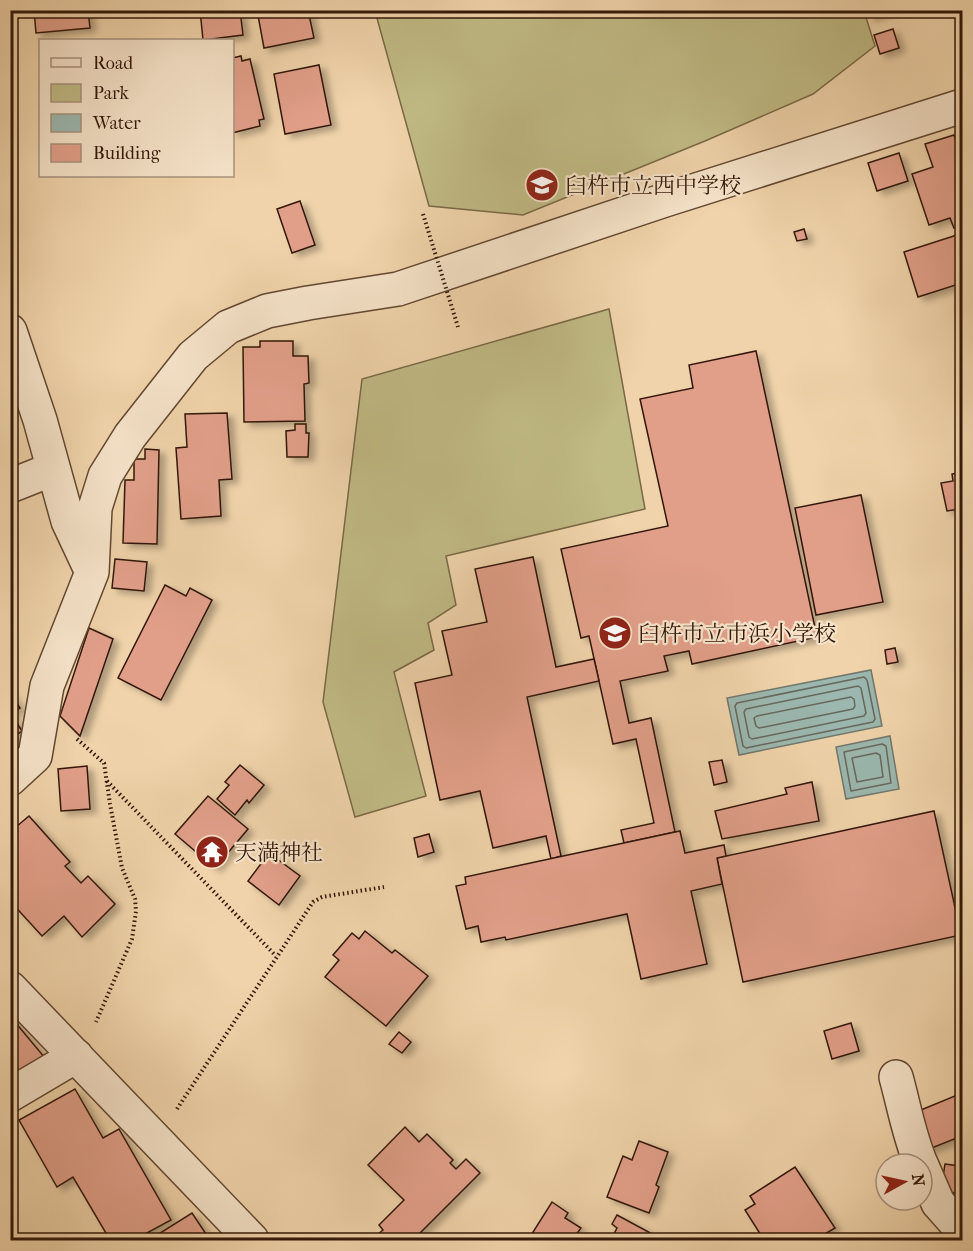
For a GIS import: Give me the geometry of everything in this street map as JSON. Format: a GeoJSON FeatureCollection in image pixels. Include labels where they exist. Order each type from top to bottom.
{"type":"FeatureCollection","features":[{"type":"Feature","properties":{"kind":"street"},"geometry":{"type":"LineString","coordinates":[[10,778],[35,756],[47,686],[92,572],[95,508],[105,476],[130,436],[193,356],[228,327],[267,311],[398,289],[676,197],[961,112]]}},
{"type":"Feature","properties":{"kind":"street"},"geometry":{"type":"LineString","coordinates":[[10,331],[40,420],[68,521],[92,572]]}},
{"type":"Feature","properties":{"kind":"street"},"geometry":{"type":"LineString","coordinates":[[10,486],[53,469]]}},
{"type":"Feature","properties":{"kind":"street"},"geometry":{"type":"LineString","coordinates":[[10,988],[252,1240]]}},
{"type":"Feature","properties":{"kind":"street"},"geometry":{"type":"LineString","coordinates":[[10,1095],[76,1056]]}},
{"type":"Feature","properties":{"kind":"street"},"geometry":{"type":"LineString","coordinates":[[896,1077],[905,1107],[907,1124],[917,1152]]}},
{"type":"Feature","properties":{"kind":"street"},"geometry":{"type":"LineString","coordinates":[[934,1194],[938,1203],[963,1230]]}},
{"type":"Feature","properties":{"kind":"path"},"geometry":{"type":"LineString","coordinates":[[423,214],[458,327]]}},
{"type":"Feature","properties":{"kind":"path"},"geometry":{"type":"LineString","coordinates":[[76,1056],[90,1035],[132,939],[136,911],[135,899],[122,868],[104,762]]}},
{"type":"Feature","properties":{"kind":"path"},"geometry":{"type":"LineString","coordinates":[[107,780],[276,956]]}},
{"type":"Feature","properties":{"kind":"path"},"geometry":{"type":"LineString","coordinates":[[157,1140],[313,902],[322,897],[384,887]]}},
{"type":"Feature","properties":{"kind":"green space","name":"臼杵市立西中学校"},"geometry":{"type":"Polygon","coordinates":[[[375,11],[864,11],[875,46],[813,94],[523,215],[429,206],[375,11]]]}},
{"type":"Feature","properties":{"kind":"green space"},"geometry":{"type":"Polygon","coordinates":[[[609,309],[645,509],[446,556],[456,605],[428,623],[434,650],[394,672],[426,796],[355,817],[323,702],[362,379],[609,309]]]}},
{"type":"Feature","properties":{"kind":"water"},"geometry":{"type":"Polygon","coordinates":[[[871,670],[882,726],[739,755],[727,698],[871,670]]]}},
{"type":"Feature","properties":{"kind":"water"},"geometry":{"type":"Polygon","coordinates":[[[890,736],[899,789],[846,799],[836,747],[890,736]]]}},
{"type":"Feature","properties":{"kind":"building"},"geometry":{"type":"Polygon","coordinates":[[[34,10],[88,10],[90,28],[36,33],[34,10]]]}},
{"type":"Feature","properties":{"kind":"building"},"geometry":{"type":"Polygon","coordinates":[[[200,10],[240,10],[243,35],[203,39],[200,10]]]}},
{"type":"Feature","properties":{"kind":"building"},"geometry":{"type":"Polygon","coordinates":[[[257,10],[308,10],[314,38],[264,48],[257,10]]]}},
{"type":"Feature","properties":{"kind":"building"},"geometry":{"type":"Polygon","coordinates":[[[867,10],[889,10],[889,11],[869,17],[867,10]]]}},
{"type":"Feature","properties":{"kind":"building"},"geometry":{"type":"Polygon","coordinates":[[[893,29],[899,48],[880,54],[874,35],[893,29]]]}},
{"type":"Feature","properties":{"kind":"building"},"geometry":{"type":"Polygon","coordinates":[[[241,56],[242,61],[250,59],[264,119],[259,120],[260,126],[234,132],[234,58],[241,56]]]}},
{"type":"Feature","properties":{"kind":"building"},"geometry":{"type":"Polygon","coordinates":[[[319,65],[331,125],[285,134],[274,74],[319,65]]]}},
{"type":"Feature","properties":{"kind":"building"},"geometry":{"type":"Polygon","coordinates":[[[954,135],[962,160],[962,226],[954,228],[950,218],[929,225],[912,174],[933,167],[925,144],[954,135]]]}},
{"type":"Feature","properties":{"kind":"building"},"geometry":{"type":"Polygon","coordinates":[[[899,153],[908,181],[877,191],[868,163],[899,153]]]}},
{"type":"Feature","properties":{"kind":"building"},"geometry":{"type":"Polygon","coordinates":[[[300,201],[315,245],[292,253],[277,209],[300,201]]]}},
{"type":"Feature","properties":{"kind":"building"},"geometry":{"type":"Polygon","coordinates":[[[804,229],[807,239],[797,241],[794,232],[804,229]]]}},
{"type":"Feature","properties":{"kind":"building"},"geometry":{"type":"Polygon","coordinates":[[[960,234],[962,283],[918,297],[904,252],[960,234]]]}},
{"type":"Feature","properties":{"kind":"building"},"geometry":{"type":"Polygon","coordinates":[[[260,341],[293,341],[293,356],[308,356],[309,383],[304,384],[305,421],[244,422],[243,347],[260,347],[260,341]]]}},
{"type":"Feature","properties":{"kind":"building"},"geometry":{"type":"Polygon","coordinates":[[[756,351],[817,637],[692,664],[689,651],[664,656],[668,671],[620,681],[629,723],[651,718],[675,832],[624,843],[621,830],[654,823],[636,739],[613,744],[589,636],[581,638],[561,549],[668,526],[640,399],[693,388],[689,365],[756,351]]]}},
{"type":"Feature","properties":{"kind":"building"},"geometry":{"type":"Polygon","coordinates":[[[227,413],[232,479],[219,480],[221,516],[181,519],[176,448],[187,447],[185,414],[227,413]]]}},
{"type":"Feature","properties":{"kind":"building"},"geometry":{"type":"Polygon","coordinates":[[[295,424],[306,424],[306,433],[309,433],[308,457],[287,457],[286,431],[295,430],[295,424]]]}},
{"type":"Feature","properties":{"kind":"building"},"geometry":{"type":"Polygon","coordinates":[[[145,449],[159,450],[157,544],[123,543],[125,480],[134,480],[134,459],[145,459],[145,449]]]}},
{"type":"Feature","properties":{"kind":"building"},"geometry":{"type":"Polygon","coordinates":[[[962,472],[962,520],[959,509],[947,511],[941,483],[953,481],[952,474],[962,472]]]}},
{"type":"Feature","properties":{"kind":"building"},"geometry":{"type":"Polygon","coordinates":[[[861,495],[883,602],[816,615],[795,508],[861,495]]]}},
{"type":"Feature","properties":{"kind":"building"},"geometry":{"type":"Polygon","coordinates":[[[533,557],[556,667],[594,659],[599,681],[527,697],[561,856],[551,859],[546,836],[493,848],[480,791],[440,800],[415,683],[452,675],[442,631],[487,622],[475,569],[533,557]]]}},
{"type":"Feature","properties":{"kind":"building"},"geometry":{"type":"Polygon","coordinates":[[[115,559],[147,562],[144,591],[112,588],[115,559]]]}},
{"type":"Feature","properties":{"kind":"building"},"geometry":{"type":"Polygon","coordinates":[[[165,585],[186,596],[190,588],[212,600],[161,700],[118,678],[165,585]]]}},
{"type":"Feature","properties":{"kind":"building"},"geometry":{"type":"Polygon","coordinates":[[[89,628],[113,639],[80,736],[60,716],[89,628]]]}},
{"type":"Feature","properties":{"kind":"building"},"geometry":{"type":"Polygon","coordinates":[[[895,648],[898,662],[887,664],[885,650],[895,648]]]}},
{"type":"Feature","properties":{"kind":"building"},"geometry":{"type":"Polygon","coordinates":[[[10,693],[20,708],[11,714],[22,731],[10,739],[10,693]]]}},
{"type":"Feature","properties":{"kind":"building"},"geometry":{"type":"Polygon","coordinates":[[[722,760],[727,782],[714,785],[709,762],[722,760]]]}},
{"type":"Feature","properties":{"kind":"building"},"geometry":{"type":"Polygon","coordinates":[[[240,765],[264,785],[235,815],[217,799],[229,785],[225,782],[240,765]]]}},
{"type":"Feature","properties":{"kind":"building"},"geometry":{"type":"Polygon","coordinates":[[[87,766],[90,809],[61,811],[58,769],[87,766]]]}},
{"type":"Feature","properties":{"kind":"building"},"geometry":{"type":"Polygon","coordinates":[[[812,782],[819,821],[722,839],[715,811],[787,794],[785,788],[812,782]]]}},
{"type":"Feature","properties":{"kind":"building"},"geometry":{"type":"Polygon","coordinates":[[[208,796],[248,829],[215,868],[175,834],[208,796]]]}},
{"type":"Feature","properties":{"kind":"building"},"geometry":{"type":"Polygon","coordinates":[[[934,811],[961,935],[743,982],[717,858],[934,811]]]}},
{"type":"Feature","properties":{"kind":"building"},"geometry":{"type":"Polygon","coordinates":[[[29,816],[70,862],[65,866],[81,883],[88,876],[115,904],[82,937],[64,916],[42,936],[10,901],[10,832],[29,816]]]}},
{"type":"Feature","properties":{"kind":"building"},"geometry":{"type":"Polygon","coordinates":[[[680,831],[685,853],[724,845],[726,856],[717,858],[722,884],[691,891],[707,964],[641,979],[627,914],[506,940],[505,937],[481,942],[478,926],[466,929],[456,886],[466,884],[465,877],[680,831]]]}},
{"type":"Feature","properties":{"kind":"building"},"geometry":{"type":"Polygon","coordinates":[[[429,834],[434,852],[418,857],[414,838],[429,834]]]}},
{"type":"Feature","properties":{"kind":"building"},"geometry":{"type":"Polygon","coordinates":[[[269,853],[300,876],[279,905],[248,881],[269,853]]]}},
{"type":"Feature","properties":{"kind":"building"},"geometry":{"type":"Polygon","coordinates":[[[365,931],[392,953],[395,950],[428,976],[386,1026],[325,977],[339,960],[333,955],[352,933],[359,939],[365,931]]]}},
{"type":"Feature","properties":{"kind":"building"},"geometry":{"type":"Polygon","coordinates":[[[10,1016],[45,1058],[10,1083],[10,1016]]]}},
{"type":"Feature","properties":{"kind":"building"},"geometry":{"type":"Polygon","coordinates":[[[851,1023],[859,1051],[832,1059],[824,1031],[851,1023]]]}},
{"type":"Feature","properties":{"kind":"building"},"geometry":{"type":"Polygon","coordinates":[[[399,1032],[411,1042],[402,1053],[389,1044],[399,1032]]]}},
{"type":"Feature","properties":{"kind":"building"},"geometry":{"type":"Polygon","coordinates":[[[75,1089],[103,1138],[119,1129],[171,1220],[134,1240],[110,1240],[73,1177],[57,1187],[19,1120],[75,1089]]]}},
{"type":"Feature","properties":{"kind":"building"},"geometry":{"type":"Polygon","coordinates":[[[962,1093],[962,1136],[924,1151],[916,1112],[962,1093]]]}},
{"type":"Feature","properties":{"kind":"building"},"geometry":{"type":"Polygon","coordinates":[[[405,1127],[419,1142],[427,1134],[453,1160],[450,1163],[456,1169],[466,1159],[480,1173],[413,1240],[382,1240],[377,1235],[383,1230],[379,1225],[404,1200],[368,1165],[405,1127]]]}},
{"type":"Feature","properties":{"kind":"building"},"geometry":{"type":"Polygon","coordinates":[[[639,1141],[668,1152],[656,1185],[659,1187],[649,1213],[607,1197],[623,1156],[632,1160],[639,1141]]]}},
{"type":"Feature","properties":{"kind":"building"},"geometry":{"type":"Polygon","coordinates":[[[945,1164],[959,1166],[955,1193],[941,1190],[945,1164]]]}},
{"type":"Feature","properties":{"kind":"building"},"geometry":{"type":"Polygon","coordinates":[[[795,1167],[835,1228],[815,1240],[764,1240],[745,1210],[755,1204],[750,1196],[795,1167]]]}},
{"type":"Feature","properties":{"kind":"building"},"geometry":{"type":"Polygon","coordinates":[[[552,1202],[568,1213],[565,1218],[581,1228],[572,1240],[528,1240],[552,1202]]]}},
{"type":"Feature","properties":{"kind":"building"},"geometry":{"type":"Polygon","coordinates":[[[192,1213],[210,1240],[149,1240],[192,1213]]]}},
{"type":"Feature","properties":{"kind":"building"},"geometry":{"type":"Polygon","coordinates":[[[617,1215],[656,1236],[654,1240],[627,1240],[614,1234],[617,1228],[612,1224],[617,1215]]]}},
{"type":"Feature","properties":{"kind":"place","name":"臼杵市立西中学校"},"geometry":{"type":"Point","coordinates":[542,185]}},
{"type":"Feature","properties":{"kind":"place","name":"臼杵市立市浜小学校"},"geometry":{"type":"Point","coordinates":[615,633]}},
{"type":"Feature","properties":{"kind":"place","name":"天満神社"},"geometry":{"type":"Point","coordinates":[212,852]}}]}
